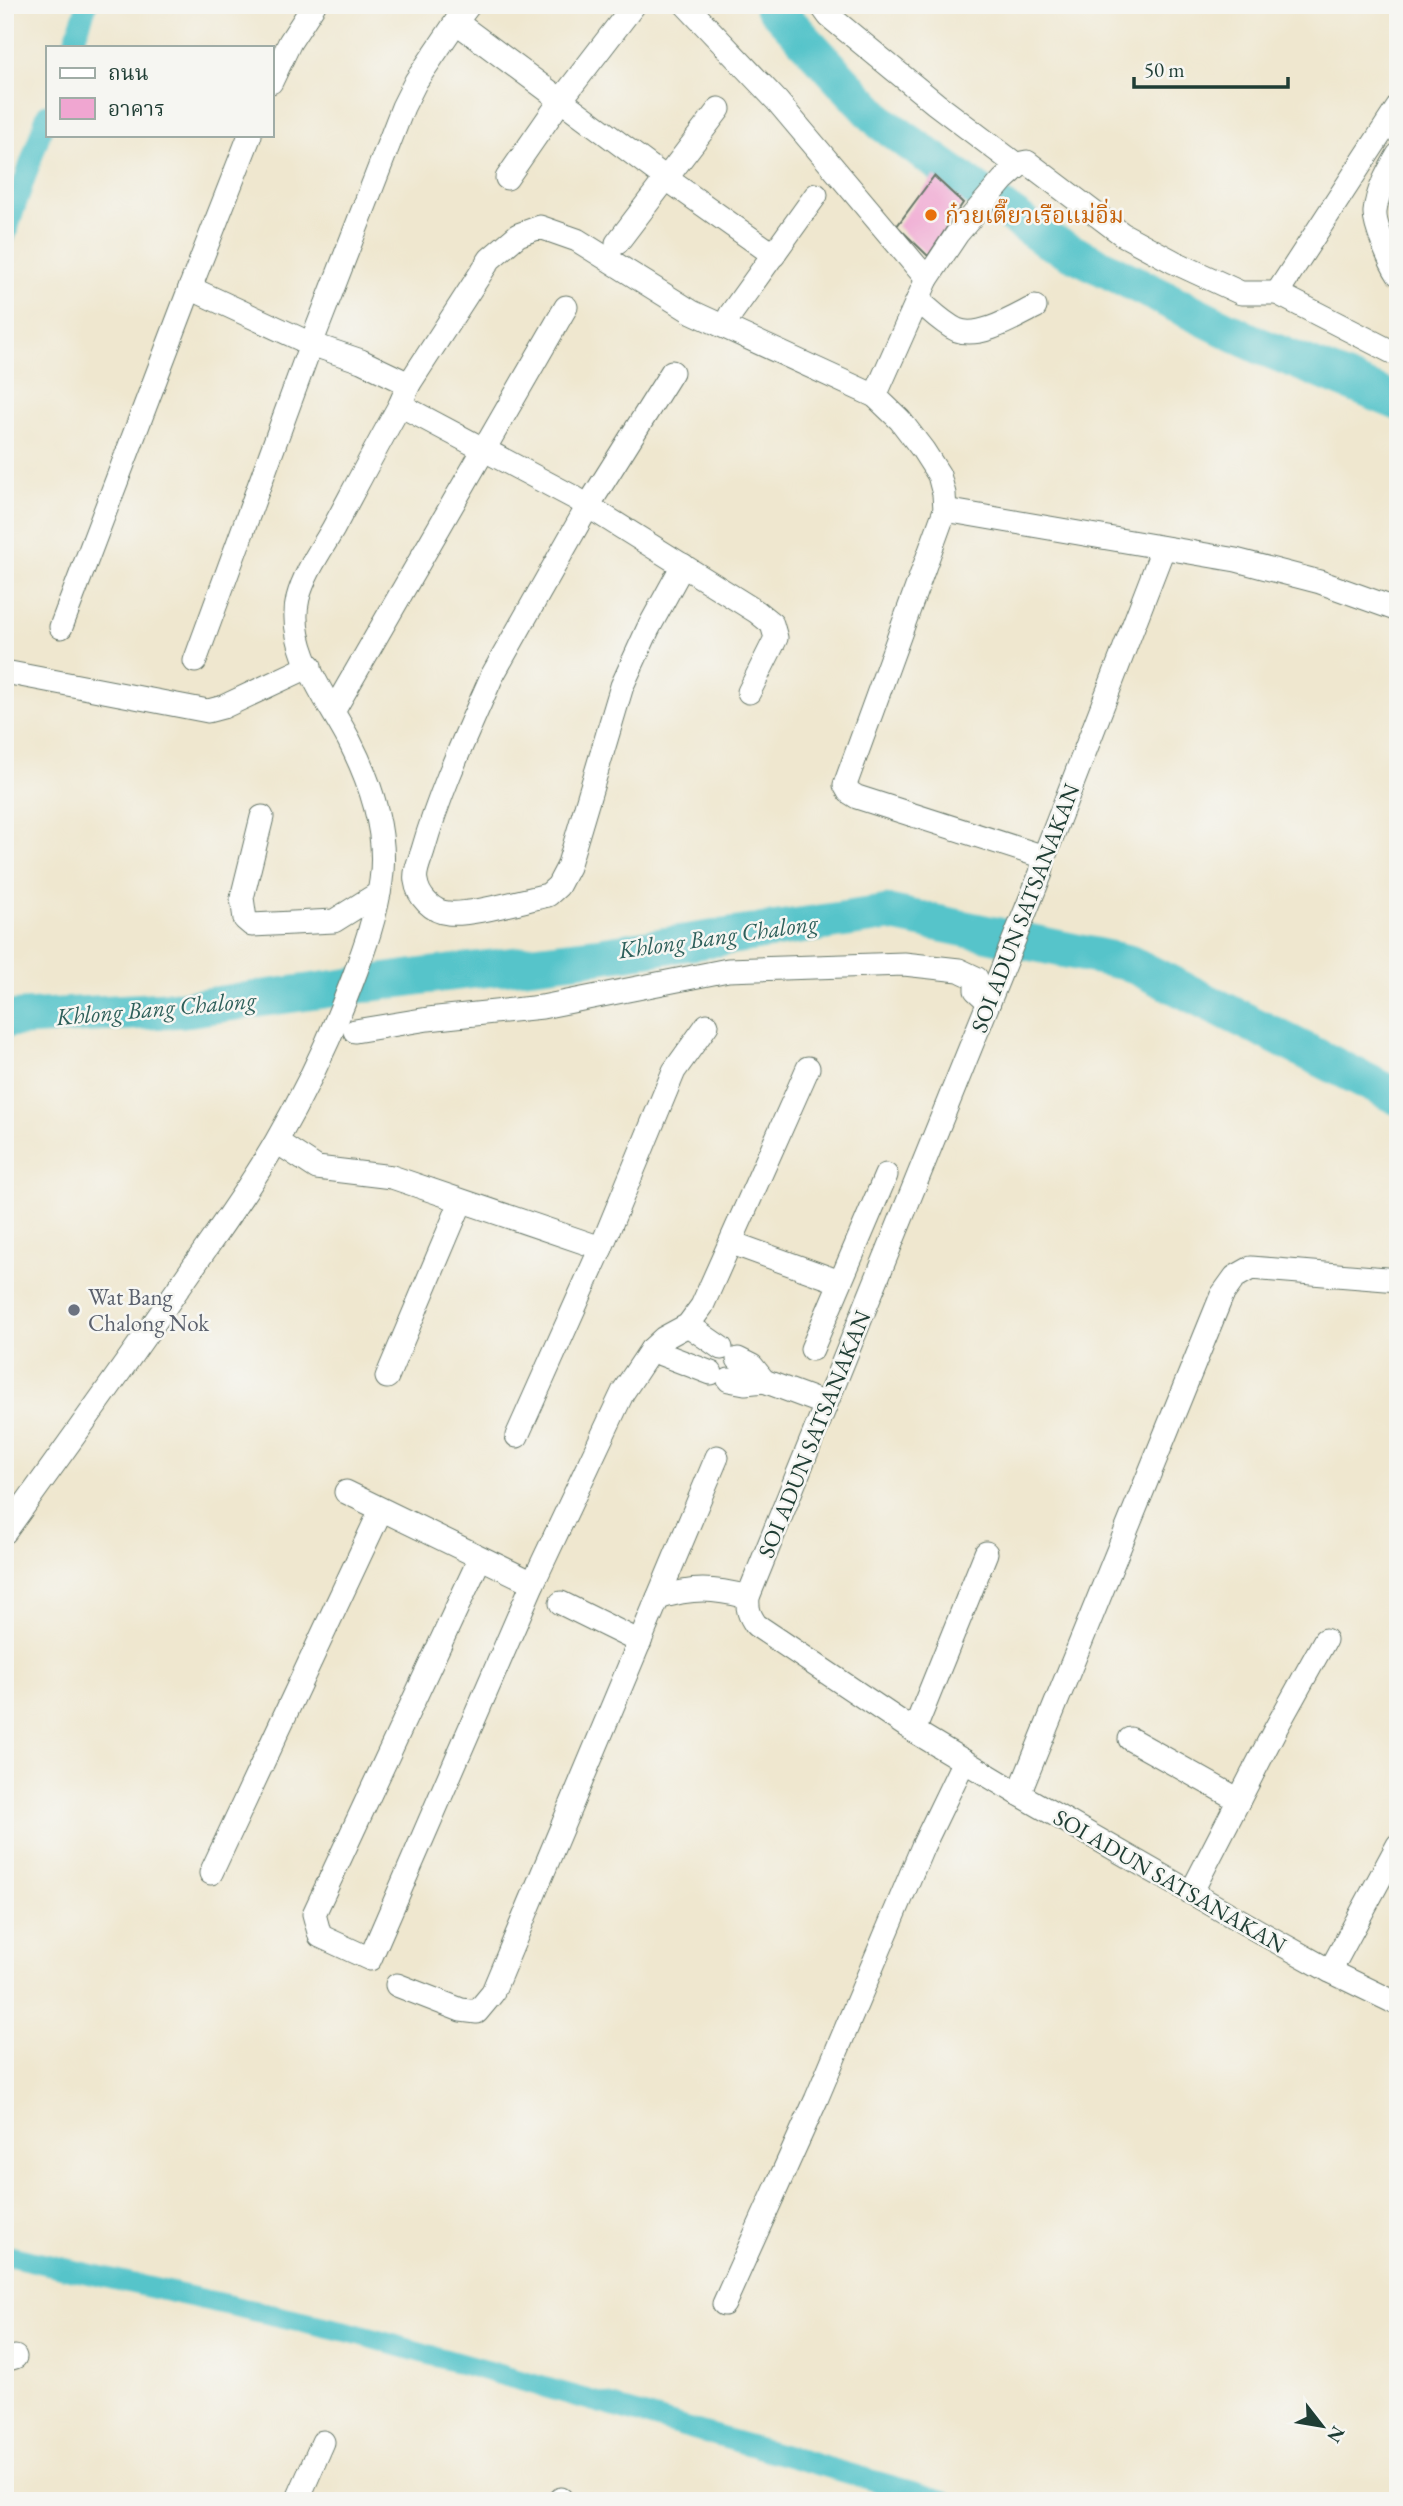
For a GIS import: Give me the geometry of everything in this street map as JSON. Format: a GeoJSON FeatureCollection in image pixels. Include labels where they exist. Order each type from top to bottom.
{"type":"FeatureCollection","features":[{"type":"Feature","properties":{"kind":"street"},"geometry":{"type":"LineString","coordinates":[[273,78],[290,42],[314,5]]}},
{"type":"Feature","properties":{"kind":"street"},"geometry":{"type":"LineString","coordinates":[[507,178],[561,100],[634,5]]}},
{"type":"Feature","properties":{"kind":"street"},"geometry":{"type":"LineString","coordinates":[[686,5],[777,101],[928,279]]}},
{"type":"Feature","properties":{"kind":"street"},"geometry":{"type":"LineString","coordinates":[[821,5],[829,16],[936,104],[1010,173]]}},
{"type":"Feature","properties":{"kind":"street"},"geometry":{"type":"LineString","coordinates":[[195,661],[311,344],[403,107],[416,81],[462,13],[561,100],[774,255]]}},
{"type":"Feature","properties":{"kind":"street"},"geometry":{"type":"LineString","coordinates":[[1278,293],[1398,107]]}},
{"type":"Feature","properties":{"kind":"street"},"geometry":{"type":"LineString","coordinates":[[617,243],[719,109]]}},
{"type":"Feature","properties":{"kind":"street"},"geometry":{"type":"LineString","coordinates":[[61,628],[250,136]]}},
{"type":"Feature","properties":{"kind":"street"},"geometry":{"type":"LineString","coordinates":[[1398,155],[1384,179],[1374,213],[1391,264],[1398,274]]}},
{"type":"Feature","properties":{"kind":"street"},"geometry":{"type":"LineString","coordinates":[[874,396],[928,279],[957,234],[1010,173],[1027,162],[1122,234],[1174,262],[1241,293],[1278,293],[1398,355]]}},
{"type":"Feature","properties":{"kind":"street"},"geometry":{"type":"LineString","coordinates":[[730,314],[816,195]]}},
{"type":"Feature","properties":{"kind":"street"},"geometry":{"type":"LineString","coordinates":[[5,1532],[139,1345],[276,1142],[312,1076],[344,1004],[373,923],[383,848],[369,785],[334,710],[302,652],[296,622],[298,597],[405,394],[490,259],[518,235],[540,227],[577,240],[703,317],[874,396],[900,420],[939,475],[945,510],[845,785],[849,792],[857,797],[1042,865]]}},
{"type":"Feature","properties":{"kind":"street"},"geometry":{"type":"LineString","coordinates":[[190,288],[311,344],[361,362],[485,450],[588,506],[757,612],[772,624],[776,638],[749,692]]}},
{"type":"Feature","properties":{"kind":"street"},"geometry":{"type":"LineString","coordinates":[[918,300],[959,331],[999,325],[1035,307]]}},
{"type":"Feature","properties":{"kind":"street"},"geometry":{"type":"LineString","coordinates":[[334,710],[566,307]]}},
{"type":"Feature","properties":{"kind":"street"},"geometry":{"type":"LineString","coordinates":[[672,372],[588,506],[492,676],[434,813],[417,871],[416,882],[424,899],[436,910],[448,913],[464,912],[548,895],[558,886],[568,867],[622,686],[648,629],[683,565]]}},
{"type":"Feature","properties":{"kind":"street"},"geometry":{"type":"LineString","coordinates":[[945,510],[1236,560],[1320,582],[1398,610]]}},
{"type":"Feature","properties":{"kind":"street","name":"SOI ADUN SATSANAKAN"},"geometry":{"type":"LineString","coordinates":[[1163,549],[990,999],[748,1597],[750,1616],[756,1625],[914,1731],[1019,1794],[1330,1971],[1398,2004]]}},
{"type":"Feature","properties":{"kind":"street"},"geometry":{"type":"LineString","coordinates":[[6,677],[208,711],[223,707],[310,666]]}},
{"type":"Feature","properties":{"kind":"street"},"geometry":{"type":"LineString","coordinates":[[262,817],[242,898],[245,919],[252,925],[334,921],[379,893]]}},
{"type":"Feature","properties":{"kind":"street"},"geometry":{"type":"LineString","coordinates":[[355,1031],[428,1019],[542,1007],[728,970],[904,964],[959,970],[976,978],[976,990],[990,999]]}},
{"type":"Feature","properties":{"kind":"street"},"geometry":{"type":"LineString","coordinates":[[517,1436],[601,1248],[674,1071],[707,1025]]}},
{"type":"Feature","properties":{"kind":"street"},"geometry":{"type":"LineString","coordinates":[[480,1558],[314,1914],[320,1936],[370,1959],[533,1583],[624,1392],[652,1350],[664,1338],[688,1325],[702,1306],[808,1068]]}},
{"type":"Feature","properties":{"kind":"street"},"geometry":{"type":"LineString","coordinates":[[276,1142],[317,1168],[392,1177],[601,1248]]}},
{"type":"Feature","properties":{"kind":"street"},"geometry":{"type":"LineString","coordinates":[[812,1349],[886,1175]]}},
{"type":"Feature","properties":{"kind":"street"},"geometry":{"type":"LineString","coordinates":[[387,1377],[461,1202]]}},
{"type":"Feature","properties":{"kind":"street"},"geometry":{"type":"LineString","coordinates":[[732,1243],[840,1282]]}},
{"type":"Feature","properties":{"kind":"street"},"geometry":{"type":"LineString","coordinates":[[1019,1794],[1222,1295],[1235,1277],[1251,1268],[1398,1280]]}},
{"type":"Feature","properties":{"kind":"street"},"geometry":{"type":"LineString","coordinates":[[688,1325],[752,1366],[764,1381]]}},
{"type":"Feature","properties":{"kind":"street"},"geometry":{"type":"LineString","coordinates":[[652,1350],[720,1377],[745,1383],[764,1381],[826,1404]]}},
{"type":"Feature","properties":{"kind":"street"},"geometry":{"type":"LineString","coordinates":[[397,1985],[461,2010],[477,2011],[492,1994],[717,1457]]}},
{"type":"Feature","properties":{"kind":"street"},"geometry":{"type":"LineString","coordinates":[[346,1492],[533,1583]]}},
{"type":"Feature","properties":{"kind":"street"},"geometry":{"type":"LineString","coordinates":[[211,1873],[381,1510]]}},
{"type":"Feature","properties":{"kind":"street"},"geometry":{"type":"LineString","coordinates":[[914,1731],[986,1553]]}},
{"type":"Feature","properties":{"kind":"street"},"geometry":{"type":"LineString","coordinates":[[658,1598],[704,1588],[748,1597]]}},
{"type":"Feature","properties":{"kind":"street"},"geometry":{"type":"LineString","coordinates":[[561,1603],[640,1642]]}},
{"type":"Feature","properties":{"kind":"street"},"geometry":{"type":"LineString","coordinates":[[1191,1893],[1325,1640]]}},
{"type":"Feature","properties":{"kind":"street"},"geometry":{"type":"LineString","coordinates":[[1130,1740],[1239,1800]]}},
{"type":"Feature","properties":{"kind":"street"},"geometry":{"type":"LineString","coordinates":[[724,2304],[821,2088],[923,1846],[964,1761]]}},
{"type":"Feature","properties":{"kind":"street"},"geometry":{"type":"LineString","coordinates":[[1330,1971],[1398,1845]]}},
{"type":"Feature","properties":{"kind":"street"},"geometry":{"type":"LineString","coordinates":[[297,2501],[323,2442]]}},
{"type":"Feature","properties":{"kind":"building","name":"ก๋วยเตี๊ยวเรือแม่อิ่ม"},"geometry":{"type":"Polygon","coordinates":[[[934,176],[963,203],[928,256],[897,226],[934,176]]]}},
{"type":"Feature","properties":{"kind":"waterway"},"geometry":{"type":"LineString","coordinates":[[72,46],[87,5]]}},
{"type":"Feature","properties":{"kind":"waterway"},"geometry":{"type":"LineString","coordinates":[[772,5],[882,123],[1045,239],[1258,345],[1398,402]]}},
{"type":"Feature","properties":{"kind":"waterway"},"geometry":{"type":"LineString","coordinates":[[5,237],[46,117]]}},
{"type":"Feature","properties":{"kind":"waterway","name":"Khlong Bang Chalong"},"geometry":{"type":"LineString","coordinates":[[5,1019],[185,1009],[601,955],[889,913],[1129,963],[1398,1097]]}},
{"type":"Feature","properties":{"kind":"waterway"},"geometry":{"type":"LineString","coordinates":[[5,2255],[349,2332],[946,2501]]}},
{"type":"Feature","properties":{"kind":"place","name":"ก๋วยเตี๊ยวเรือแม่อิ่ม"},"geometry":{"type":"Point","coordinates":[931,215]}},
{"type":"Feature","properties":{"kind":"place","name":"Wat Bang Chalong Nok"},"geometry":{"type":"Point","coordinates":[74,1310]}}]}
